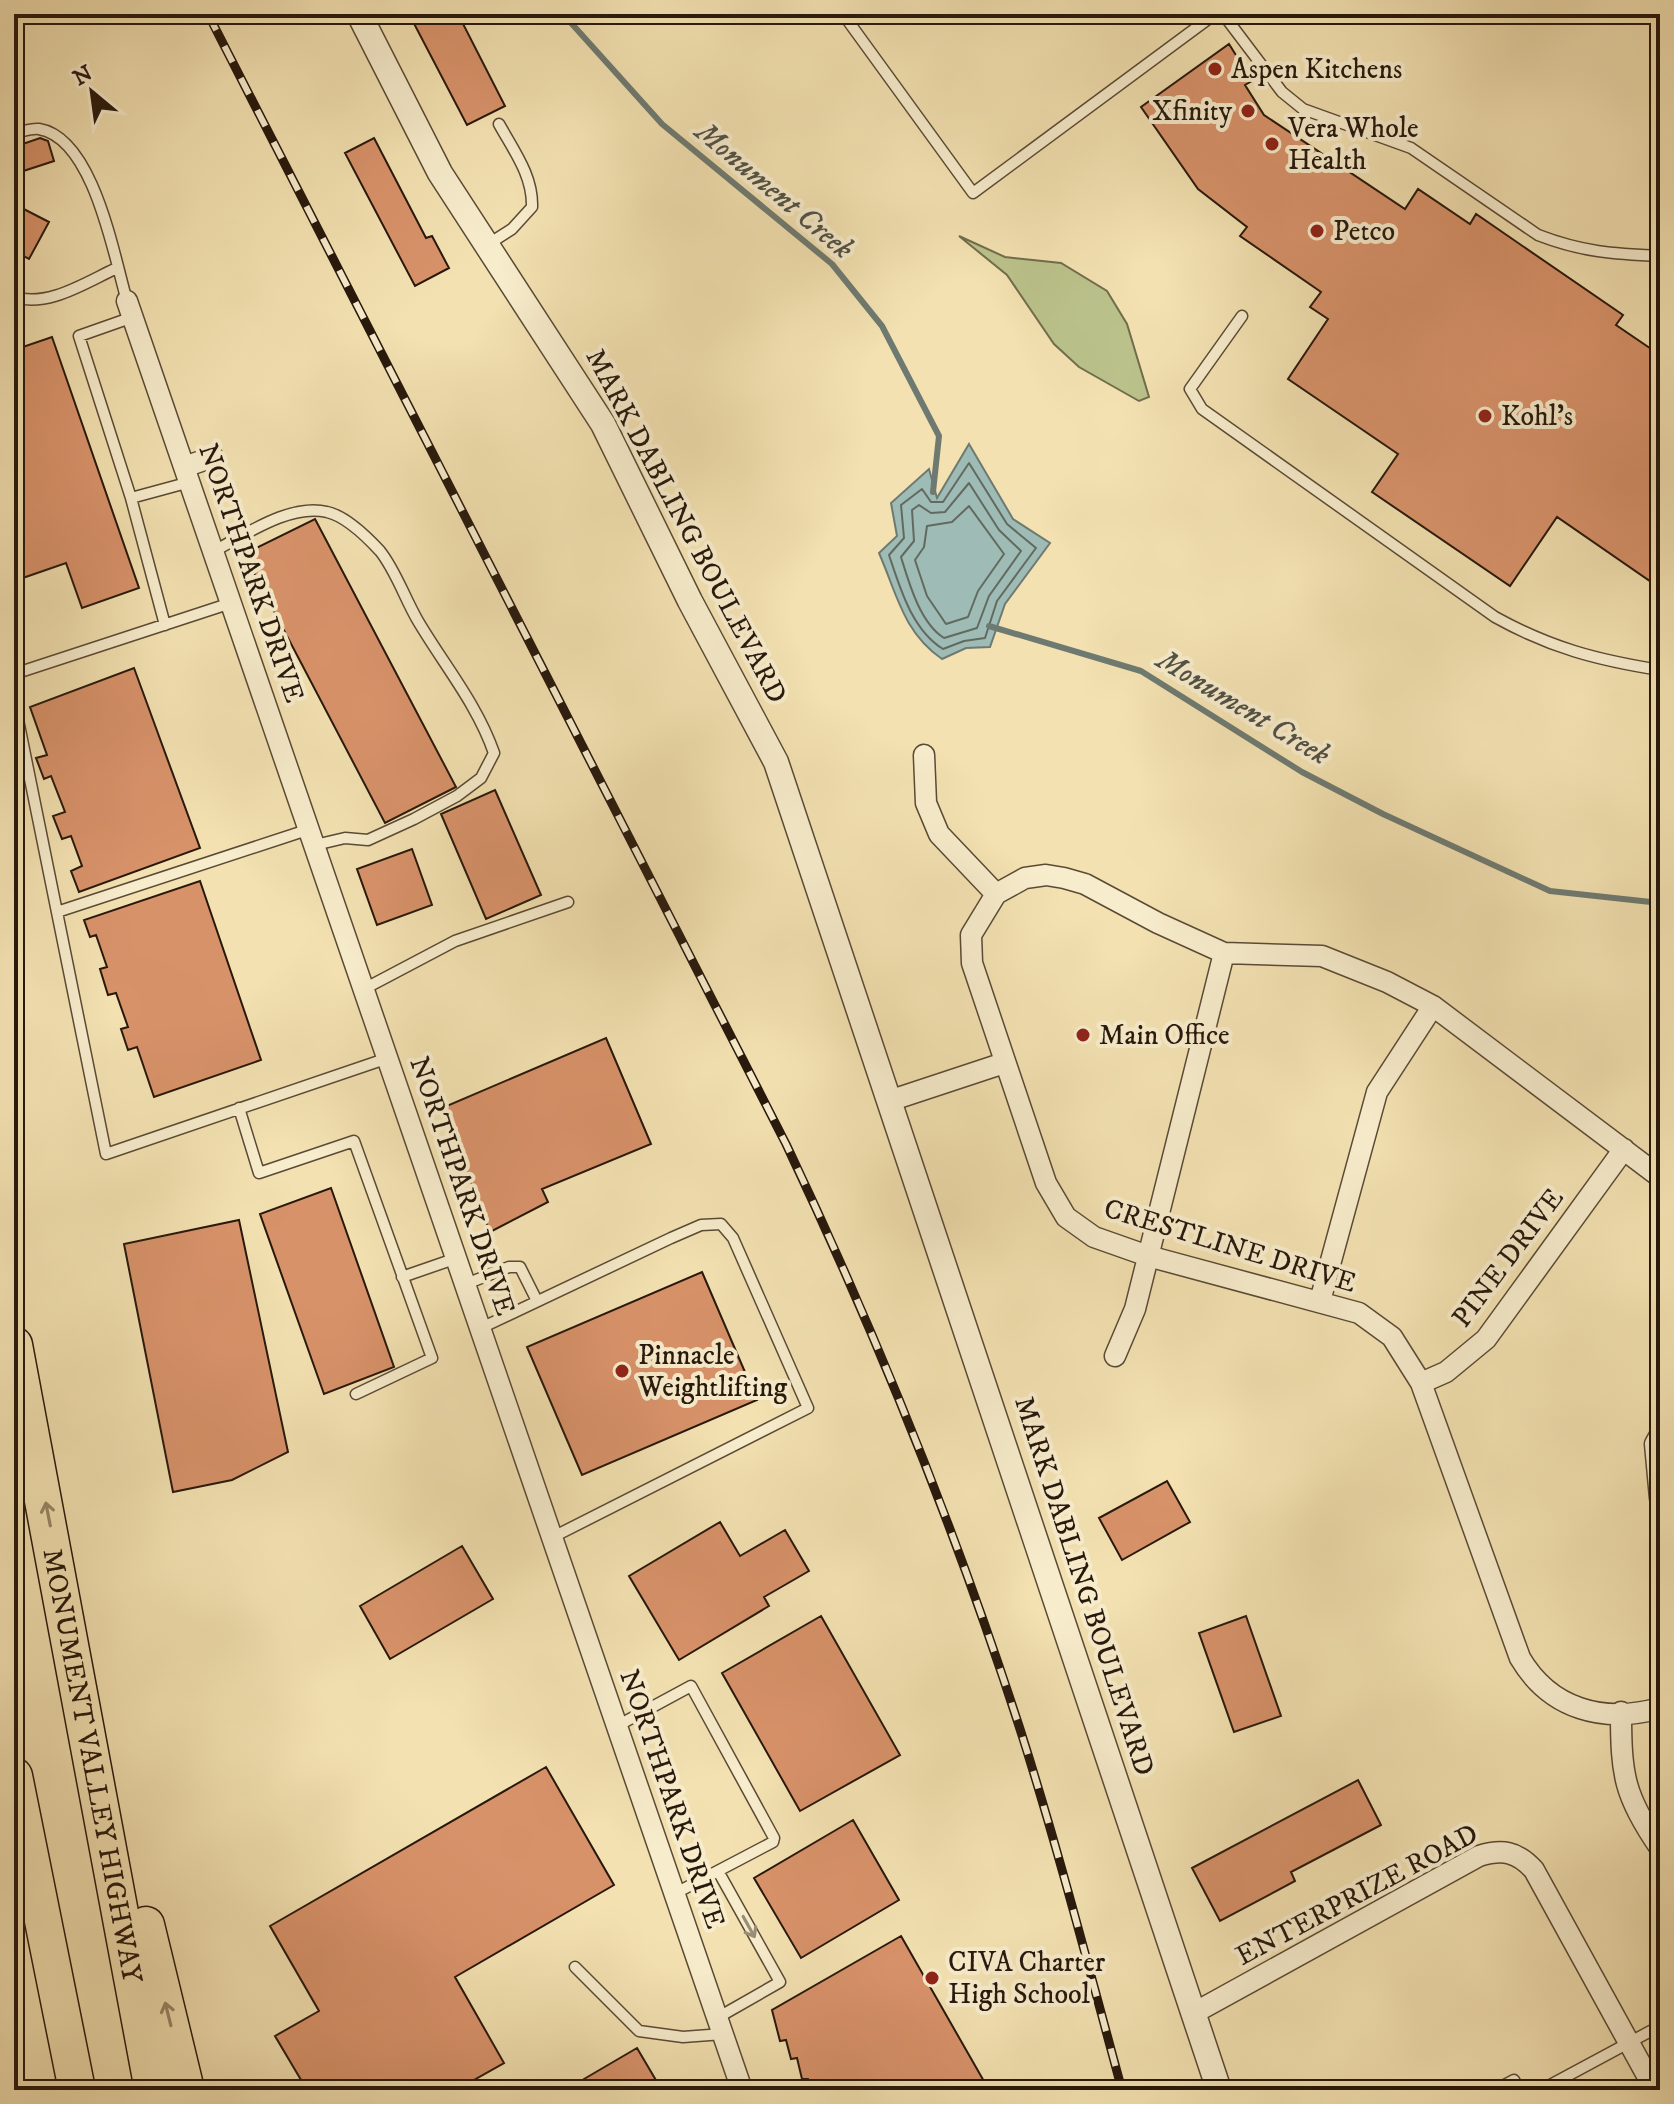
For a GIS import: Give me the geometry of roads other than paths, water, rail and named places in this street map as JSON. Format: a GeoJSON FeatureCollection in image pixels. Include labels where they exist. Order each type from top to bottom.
{"type":"FeatureCollection","features":[{"type":"Feature","properties":{"kind":"highway","name":"MONUMENT VALLEY HIGHWAY"},"geometry":{"type":"LineString","coordinates":[[14,1345],[73,1645],[153,2090]]}},
{"type":"Feature","properties":{"kind":"highway"},"geometry":{"type":"LineString","coordinates":[[73,1645],[186,2090]]}},
{"type":"Feature","properties":{"kind":"highway"},"geometry":{"type":"LineString","coordinates":[[14,1776],[77,2090]]}},
{"type":"Feature","properties":{"kind":"highway"},"geometry":{"type":"LineString","coordinates":[[27,1842],[53,2090]]}},
{"type":"Feature","properties":{"kind":"street","name":"MARK DABLING BOULEVARD"},"geometry":{"type":"LineString","coordinates":[[359,14],[440,173],[485,246],[534,313],[603,424],[690,601],[756,719],[790,801],[1219,2090]]}},
{"type":"Feature","properties":{"kind":"street","name":"NORTHPARK DRIVE"},"geometry":{"type":"LineString","coordinates":[[130,309],[553,1537],[720,2026],[738,2089]]}},
{"type":"Feature","properties":{"kind":"street"},"geometry":{"type":"LineString","coordinates":[[187,474],[213,457]]}},
{"type":"Feature","properties":{"kind":"street"},"geometry":{"type":"LineString","coordinates":[[924,755],[926,803],[939,834],[996,894],[1025,878],[1046,875],[1064,878],[1085,884],[1224,953],[1322,956],[1387,982],[1433,1006],[1660,1177]]}},
{"type":"Feature","properties":{"kind":"street","name":"CRESTLINE DRIVE"},"geometry":{"type":"LineString","coordinates":[[996,894],[971,935],[969,949],[1004,1063],[1056,1204],[1077,1228],[1094,1237],[1148,1256],[1320,1301],[1359,1313],[1377,1323],[1405,1352],[1421,1383],[1520,1658],[1530,1676],[1541,1689],[1578,1710],[1621,1712],[1660,1708]]}},
{"type":"Feature","properties":{"kind":"street"},"geometry":{"type":"LineString","coordinates":[[1115,1356],[1135,1309],[1224,953]]}},
{"type":"Feature","properties":{"kind":"street"},"geometry":{"type":"LineString","coordinates":[[1320,1301],[1377,1092],[1433,1006]]}},
{"type":"Feature","properties":{"kind":"street"},"geometry":{"type":"LineString","coordinates":[[889,1101],[1004,1063]]}},
{"type":"Feature","properties":{"kind":"street","name":"PINE DRIVE"},"geometry":{"type":"LineString","coordinates":[[1421,1383],[1446,1372],[1486,1339],[1624,1149]]}},
{"type":"Feature","properties":{"kind":"street"},"geometry":{"type":"LineString","coordinates":[[1651,1440],[1660,1498]]}},
{"type":"Feature","properties":{"kind":"street"},"geometry":{"type":"LineString","coordinates":[[1621,1712],[1621,1768],[1626,1788],[1635,1810],[1660,1848]]}},
{"type":"Feature","properties":{"kind":"street","name":"ENTERPRIZE ROAD"},"geometry":{"type":"LineString","coordinates":[[1194,2013],[1479,1856],[1495,1851],[1511,1852],[1534,1870],[1655,2090]]}},
{"type":"Feature","properties":{"kind":"lane"},"geometry":{"type":"LineString","coordinates":[[843,14],[973,193],[1215,14]]}},
{"type":"Feature","properties":{"kind":"lane"},"geometry":{"type":"LineString","coordinates":[[1223,14],[1282,92],[1303,109],[1411,148],[1549,239],[1588,252],[1660,256]]}},
{"type":"Feature","properties":{"kind":"lane"},"geometry":{"type":"LineString","coordinates":[[485,246],[512,229],[532,207],[532,190],[527,176],[499,124]]}},
{"type":"Feature","properties":{"kind":"lane"},"geometry":{"type":"LineString","coordinates":[[14,133],[37,128],[52,135],[77,156],[93,185],[130,309],[79,336],[131,498],[165,625]]}},
{"type":"Feature","properties":{"kind":"lane"},"geometry":{"type":"LineString","coordinates":[[14,297],[27,302],[46,299],[117,268]]}},
{"type":"Feature","properties":{"kind":"lane"},"geometry":{"type":"LineString","coordinates":[[1242,316],[1190,389],[1202,409],[1495,617],[1540,642],[1597,660],[1660,670]]}},
{"type":"Feature","properties":{"kind":"lane"},"geometry":{"type":"LineString","coordinates":[[131,498],[187,474]]}},
{"type":"Feature","properties":{"kind":"lane"},"geometry":{"type":"LineString","coordinates":[[57,912],[312,837],[368,840],[457,796],[481,778],[494,753],[484,726],[417,620],[381,553],[349,523],[329,512],[308,509],[263,526],[214,551]]}},
{"type":"Feature","properties":{"kind":"lane"},"geometry":{"type":"LineString","coordinates":[[14,671],[17,673],[231,603]]}},
{"type":"Feature","properties":{"kind":"lane"},"geometry":{"type":"LineString","coordinates":[[14,700],[106,1154],[388,1058]]}},
{"type":"Feature","properties":{"kind":"lane"},"geometry":{"type":"LineString","coordinates":[[364,989],[455,941],[568,902]]}},
{"type":"Feature","properties":{"kind":"lane"},"geometry":{"type":"LineString","coordinates":[[239,1108],[259,1173],[354,1141],[432,1358],[356,1394]]}},
{"type":"Feature","properties":{"kind":"lane"},"geometry":{"type":"LineString","coordinates":[[481,1328],[701,1225],[721,1224],[733,1238],[808,1408],[553,1537]]}},
{"type":"Feature","properties":{"kind":"lane"},"geometry":{"type":"LineString","coordinates":[[402,1277],[457,1258]]}},
{"type":"Feature","properties":{"kind":"lane"},"geometry":{"type":"LineString","coordinates":[[466,1284],[509,1267],[520,1267],[537,1301]]}},
{"type":"Feature","properties":{"kind":"lane"},"geometry":{"type":"LineString","coordinates":[[617,1726],[691,1686],[774,1838],[773,1842],[674,1894]]}},
{"type":"Feature","properties":{"kind":"lane"},"geometry":{"type":"LineString","coordinates":[[575,1967],[639,2031],[683,2037],[720,2026],[780,1982],[718,1871]]}},
{"type":"Feature","properties":{"kind":"lane"},"geometry":{"type":"LineString","coordinates":[[1548,2088],[1660,2026]]}},
{"type":"Feature","properties":{"kind":"lane"},"geometry":{"type":"LineString","coordinates":[[1495,2090],[1514,2080],[1519,2090]]}},
{"type":"Feature","properties":{"kind":"water"},"geometry":{"type":"Polygon","coordinates":[[[969,444],[1013,519],[1050,543],[1005,604],[990,647],[966,648],[942,659],[918,637],[910,624],[879,553],[897,536],[891,503],[929,469],[937,498],[969,444]]]}},
{"type":"Feature","properties":{"kind":"waterway","name":"Monument Creek"},"geometry":{"type":"LineString","coordinates":[[563,14],[662,124],[832,264],[882,326],[939,436],[933,492]]}},
{"type":"Feature","properties":{"kind":"waterway","name":"Monument Creek"},"geometry":{"type":"LineString","coordinates":[[989,626],[1141,671],[1302,772],[1383,814],[1550,891],[1660,903]]}},
{"type":"Feature","properties":{"kind":"railway"},"geometry":{"type":"LineString","coordinates":[[208,14],[786,1144],[851,1287],[912,1432],[995,1654],[1047,1819],[1122,2090]]}},
{"type":"Feature","properties":{"kind":"place","name":"Aspen Kitchens"},"geometry":{"type":"Point","coordinates":[1215,69]}},
{"type":"Feature","properties":{"kind":"place","name":"Xfinity"},"geometry":{"type":"Point","coordinates":[1248,111]}},
{"type":"Feature","properties":{"kind":"place","name":"Vera Whole Health"},"geometry":{"type":"Point","coordinates":[1272,144]}},
{"type":"Feature","properties":{"kind":"place","name":"Petco"},"geometry":{"type":"Point","coordinates":[1317,231]}},
{"type":"Feature","properties":{"kind":"place","name":"Kohl's"},"geometry":{"type":"Point","coordinates":[1485,416]}},
{"type":"Feature","properties":{"kind":"place","name":"Main Office"},"geometry":{"type":"Point","coordinates":[1083,1035]}},
{"type":"Feature","properties":{"kind":"place","name":"Pinnacle Weightlifting"},"geometry":{"type":"Point","coordinates":[622,1371]}},
{"type":"Feature","properties":{"kind":"place","name":"CIVA Charter High School"},"geometry":{"type":"Point","coordinates":[932,1978]}}]}
